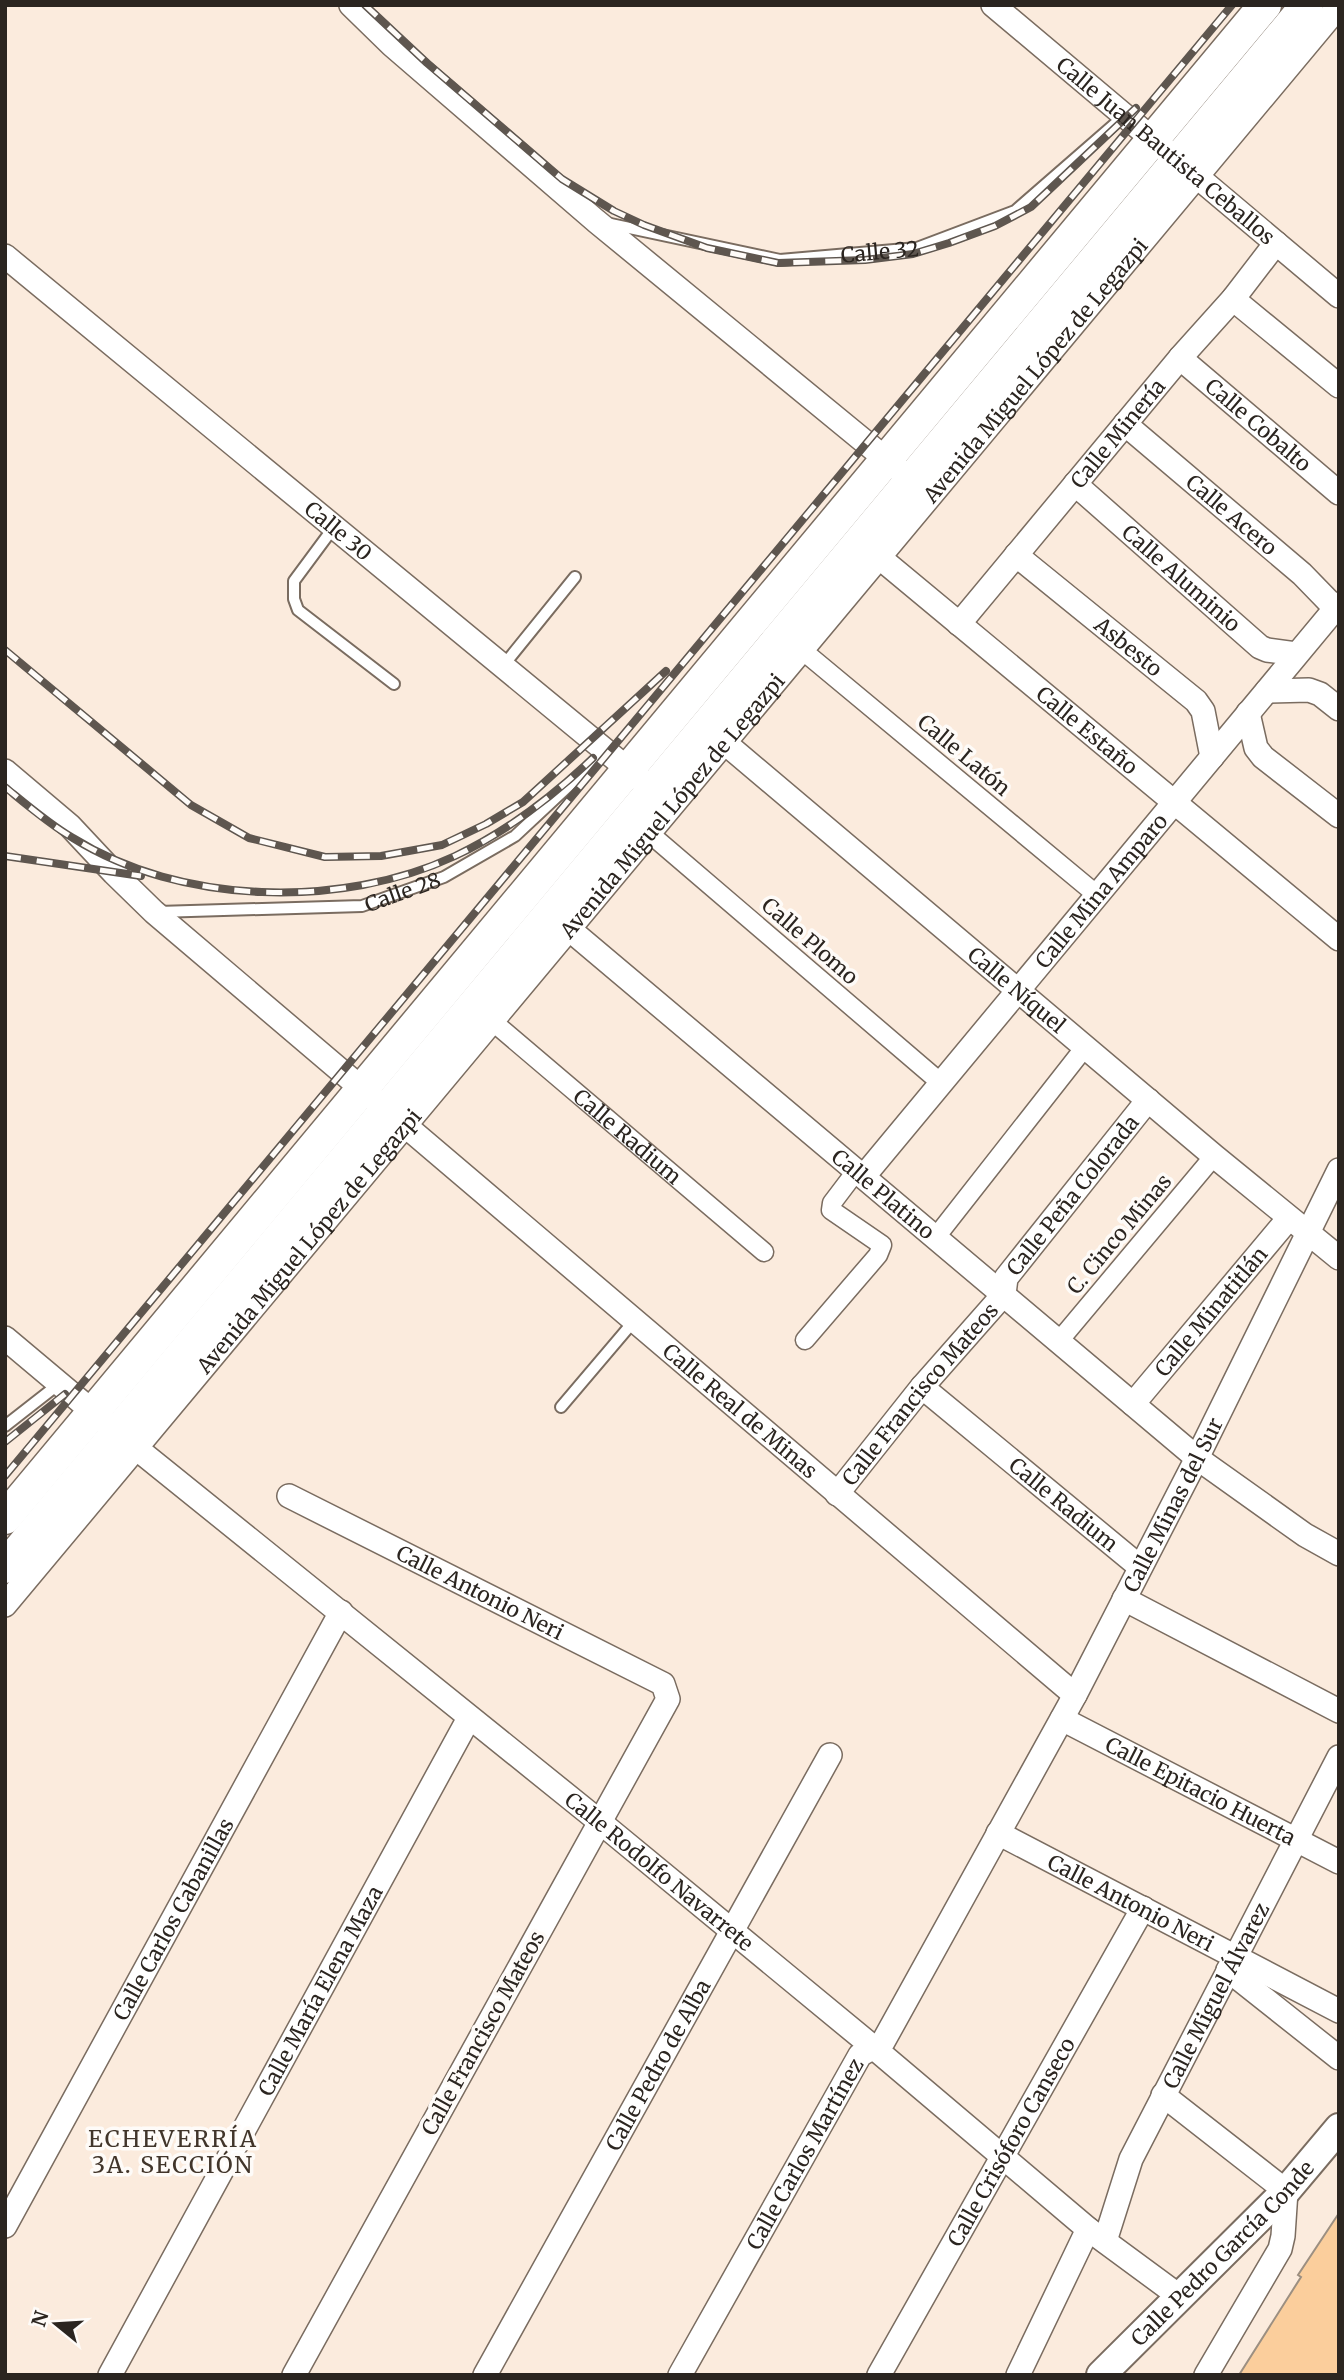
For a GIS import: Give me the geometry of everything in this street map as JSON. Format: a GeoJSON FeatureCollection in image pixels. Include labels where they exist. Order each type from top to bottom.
{"type":"FeatureCollection","features":[{"type":"Feature","properties":{"kind":"main road","name":"Avenida Miguel López de Legazpi"},"geometry":{"type":"LineString","coordinates":[[858,540],[886,459],[1265,5]]}},
{"type":"Feature","properties":{"kind":"main road","name":"Avenida Miguel López de Legazpi"},"geometry":{"type":"LineString","coordinates":[[5,1518],[362,1090],[858,540],[920,488],[1187,169],[1307,5]]}},
{"type":"Feature","properties":{"kind":"main road","name":"Avenida Miguel López de Legazpi"},"geometry":{"type":"LineString","coordinates":[[5,1567],[127,1440],[395,1119],[640,779]]}},
{"type":"Feature","properties":{"kind":"street","name":"Calle 32"},"geometry":{"type":"LineString","coordinates":[[351,5],[392,45],[596,221],[920,488]]}},
{"type":"Feature","properties":{"kind":"street","name":"Calle Juan Bautista Ceballos"},"geometry":{"type":"LineString","coordinates":[[993,5],[1339,296]]}},
{"type":"Feature","properties":{"kind":"street","name":"Avenida Miguel López de Legazpi"},"geometry":{"type":"LineString","coordinates":[[1187,169],[1339,6]]}},
{"type":"Feature","properties":{"kind":"street","name":"Calle Minería"},"geometry":{"type":"LineString","coordinates":[[959,624],[1180,358],[1233,299],[1276,243]]}},
{"type":"Feature","properties":{"kind":"street","name":"Calle 30"},"geometry":{"type":"LineString","coordinates":[[5,256],[640,779]]}},
{"type":"Feature","properties":{"kind":"street"},"geometry":{"type":"LineString","coordinates":[[1233,299],[1339,386]]}},
{"type":"Feature","properties":{"kind":"street","name":"Calle Cobalto"},"geometry":{"type":"LineString","coordinates":[[1180,358],[1339,493]]}},
{"type":"Feature","properties":{"kind":"street","name":"Calle Acero"},"geometry":{"type":"LineString","coordinates":[[1125,424],[1337,606]]}},
{"type":"Feature","properties":{"kind":"street","name":"Calle Aluminio"},"geometry":{"type":"LineString","coordinates":[[1075,484],[1260,647],[1296,654]]}},
{"type":"Feature","properties":{"kind":"street","name":"Avenida Miguel López de Legazpi"},"geometry":{"type":"LineString","coordinates":[[395,1119],[492,1021],[649,833],[640,779],[725,743],[802,650],[858,540]]}},
{"type":"Feature","properties":{"kind":"street","name":"Calle Estaño"},"geometry":{"type":"LineString","coordinates":[[858,540],[1339,939]]}},
{"type":"Feature","properties":{"kind":"street","name":"Asbesto"},"geometry":{"type":"LineString","coordinates":[[1016,555],[1196,701],[1203,711],[1212,757]]}},
{"type":"Feature","properties":{"kind":"street","name":"Calle Mina Amparo"},"geometry":{"type":"LineString","coordinates":[[805,1340],[878,1255],[882,1245],[831,1209],[832,1203],[941,1083],[1337,606]]}},
{"type":"Feature","properties":{"kind":"street","name":"Calle Latón"},"geometry":{"type":"LineString","coordinates":[[802,650],[1097,895]]}},
{"type":"Feature","properties":{"kind":"street"},"geometry":{"type":"LineString","coordinates":[[1266,691],[1310,690],[1320,694],[1339,709]]}},
{"type":"Feature","properties":{"kind":"street"},"geometry":{"type":"LineString","coordinates":[[1248,713],[1256,748],[1263,757],[1339,816]]}},
{"type":"Feature","properties":{"kind":"street","name":"Calle Níquel"},"geometry":{"type":"LineString","coordinates":[[725,743],[1214,1156],[1339,1258]]}},
{"type":"Feature","properties":{"kind":"street"},"geometry":{"type":"LineString","coordinates":[[5,771],[71,826],[154,912],[362,1090]]}},
{"type":"Feature","properties":{"kind":"street","name":"Calle Plomo"},"geometry":{"type":"LineString","coordinates":[[649,833],[941,1083]]}},
{"type":"Feature","properties":{"kind":"street","name":"Calle Platino"},"geometry":{"type":"LineString","coordinates":[[569,929],[1197,1458],[1305,1535],[1339,1554]]}},
{"type":"Feature","properties":{"kind":"street","name":"Calle Radium"},"geometry":{"type":"LineString","coordinates":[[492,1021],[764,1252]]}},
{"type":"Feature","properties":{"kind":"street"},"geometry":{"type":"LineString","coordinates":[[936,1237],[1085,1047]]}},
{"type":"Feature","properties":{"kind":"street","name":"Calle Real de Minas"},"geometry":{"type":"LineString","coordinates":[[362,1090],[1075,1695]]}},
{"type":"Feature","properties":{"kind":"street","name":"Calle Peña Colorada"},"geometry":{"type":"LineString","coordinates":[[1004,1294],[1006,1278],[1148,1100]]}},
{"type":"Feature","properties":{"kind":"street","name":"C. Cinco Minas"},"geometry":{"type":"LineString","coordinates":[[1059,1341],[1214,1156]]}},
{"type":"Feature","properties":{"kind":"street","name":"Calle Minas del Sur"},"geometry":{"type":"LineString","coordinates":[[998,1833],[1075,1695],[1197,1458],[1339,1170]]}},
{"type":"Feature","properties":{"kind":"street","name":"Calle Minatitlán"},"geometry":{"type":"LineString","coordinates":[[1133,1404],[1289,1218]]}},
{"type":"Feature","properties":{"kind":"street","name":"Calle Francisco Mateos"},"geometry":{"type":"LineString","coordinates":[[837,1494],[922,1387],[1004,1294]]}},
{"type":"Feature","properties":{"kind":"street","name":"Calle Rodolfo Navarrete"},"geometry":{"type":"LineString","coordinates":[[5,1338],[127,1440],[600,1822],[1096,2235],[1179,2296]]}},
{"type":"Feature","properties":{"kind":"street","name":"Calle Radium"},"geometry":{"type":"LineString","coordinates":[[922,1387],[1140,1567]]}},
{"type":"Feature","properties":{"kind":"street","name":"Avenida Miguel López de Legazpi"},"geometry":{"type":"LineString","coordinates":[[5,1605],[127,1440]]}},
{"type":"Feature","properties":{"kind":"street","name":"Calle Antonio Neri"},"geometry":{"type":"LineString","coordinates":[[289,1496],[663,1684],[667,1691]]}},
{"type":"Feature","properties":{"kind":"street"},"geometry":{"type":"LineString","coordinates":[[1124,1599],[1339,1711]]}},
{"type":"Feature","properties":{"kind":"street","name":"Calle Carlos Cabanillas"},"geometry":{"type":"LineString","coordinates":[[5,2226],[341,1612]]}},
{"type":"Feature","properties":{"kind":"street","name":"Calle Francisco Mateos"},"geometry":{"type":"LineString","coordinates":[[294,2375],[666,1706],[667,1691]]}},
{"type":"Feature","properties":{"kind":"street","name":"Calle María Elena Maza"},"geometry":{"type":"LineString","coordinates":[[110,2375],[469,1718]]}},
{"type":"Feature","properties":{"kind":"street","name":"Calle Epitacio Huerta"},"geometry":{"type":"LineString","coordinates":[[1062,1719],[1339,1862]]}},
{"type":"Feature","properties":{"kind":"street","name":"Calle Pedro de Alba"},"geometry":{"type":"LineString","coordinates":[[485,2375],[830,1755]]}},
{"type":"Feature","properties":{"kind":"street","name":"Calle Miguel Álvarez"},"geometry":{"type":"LineString","coordinates":[[1018,2375],[1096,2235],[1163,2095],[1339,1757]]}},
{"type":"Feature","properties":{"kind":"street","name":"Calle Antonio Neri"},"geometry":{"type":"LineString","coordinates":[[998,1833],[1143,1908],[1231,1963],[1339,2011]]}},
{"type":"Feature","properties":{"kind":"street","name":"Calle Carlos Martínez"},"geometry":{"type":"LineString","coordinates":[[680,2375],[860,2055],[883,2042],[998,1833]]}},
{"type":"Feature","properties":{"kind":"street","name":"Calle Crisóforo Canseco"},"geometry":{"type":"LineString","coordinates":[[879,2375],[1143,1908]]}},
{"type":"Feature","properties":{"kind":"street"},"geometry":{"type":"LineString","coordinates":[[1231,1963],[1339,2058]]}},
{"type":"Feature","properties":{"kind":"street"},"geometry":{"type":"LineString","coordinates":[[1163,2095],[1286,2191],[1280,2249],[1206,2375]]}},
{"type":"Feature","properties":{"kind":"street","name":"Calle Pedro García Conde"},"geometry":{"type":"LineString","coordinates":[[1101,2375],[1286,2191],[1339,2128]]}},
{"type":"Feature","properties":{"kind":"lane","name":"Calle 32"},"geometry":{"type":"LineString","coordinates":[[596,221],[780,260],[917,248],[1015,211],[1124,116]]}},
{"type":"Feature","properties":{"kind":"lane"},"geometry":{"type":"LineString","coordinates":[[334,527],[294,581],[294,599],[298,610],[394,684]]}},
{"type":"Feature","properties":{"kind":"lane"},"geometry":{"type":"LineString","coordinates":[[503,666],[575,577]]}},
{"type":"Feature","properties":{"kind":"lane","name":"Calle 28"},"geometry":{"type":"LineString","coordinates":[[154,912],[362,906],[444,877],[515,836],[640,779]]}},
{"type":"Feature","properties":{"kind":"lane"},"geometry":{"type":"LineString","coordinates":[[561,1407],[634,1321]]}},
{"type":"Feature","properties":{"kind":"lane"},"geometry":{"type":"LineString","coordinates":[[5,1426],[60,1384]]}},
{"type":"Feature","properties":{"kind":"building"},"geometry":{"type":"Polygon","coordinates":[[[1339,2213],[1339,2375],[1239,2375],[1301,2277],[1298,2275],[1339,2213]]]}},
{"type":"Feature","properties":{"kind":"railway"},"geometry":{"type":"LineString","coordinates":[[365,5],[427,63],[562,179],[614,211],[644,225],[707,248],[778,263],[865,260],[913,254],[995,226],[1031,207],[1136,108]]}},
{"type":"Feature","properties":{"kind":"railway"},"geometry":{"type":"LineString","coordinates":[[5,1476],[1232,5]]}},
{"type":"Feature","properties":{"kind":"railway"},"geometry":{"type":"LineString","coordinates":[[5,650],[191,805],[249,838],[325,857],[381,856],[442,845],[486,824],[523,802],[666,671]]}},
{"type":"Feature","properties":{"kind":"railway"},"geometry":{"type":"LineString","coordinates":[[5,787],[73,838],[116,860],[162,877],[211,887],[262,892],[313,891],[363,885],[411,873],[455,856],[528,813],[593,758]]}},
{"type":"Feature","properties":{"kind":"railway"},"geometry":{"type":"LineString","coordinates":[[5,856],[141,876]]}},
{"type":"Feature","properties":{"kind":"railway"},"geometry":{"type":"LineString","coordinates":[[5,1442],[65,1394]]}},
{"type":"Feature","properties":{"kind":"district","name":"ECHEVERRÍA 3A. SECCIÓN"},"geometry":{"type":"Point","coordinates":[173,2151]}}]}
